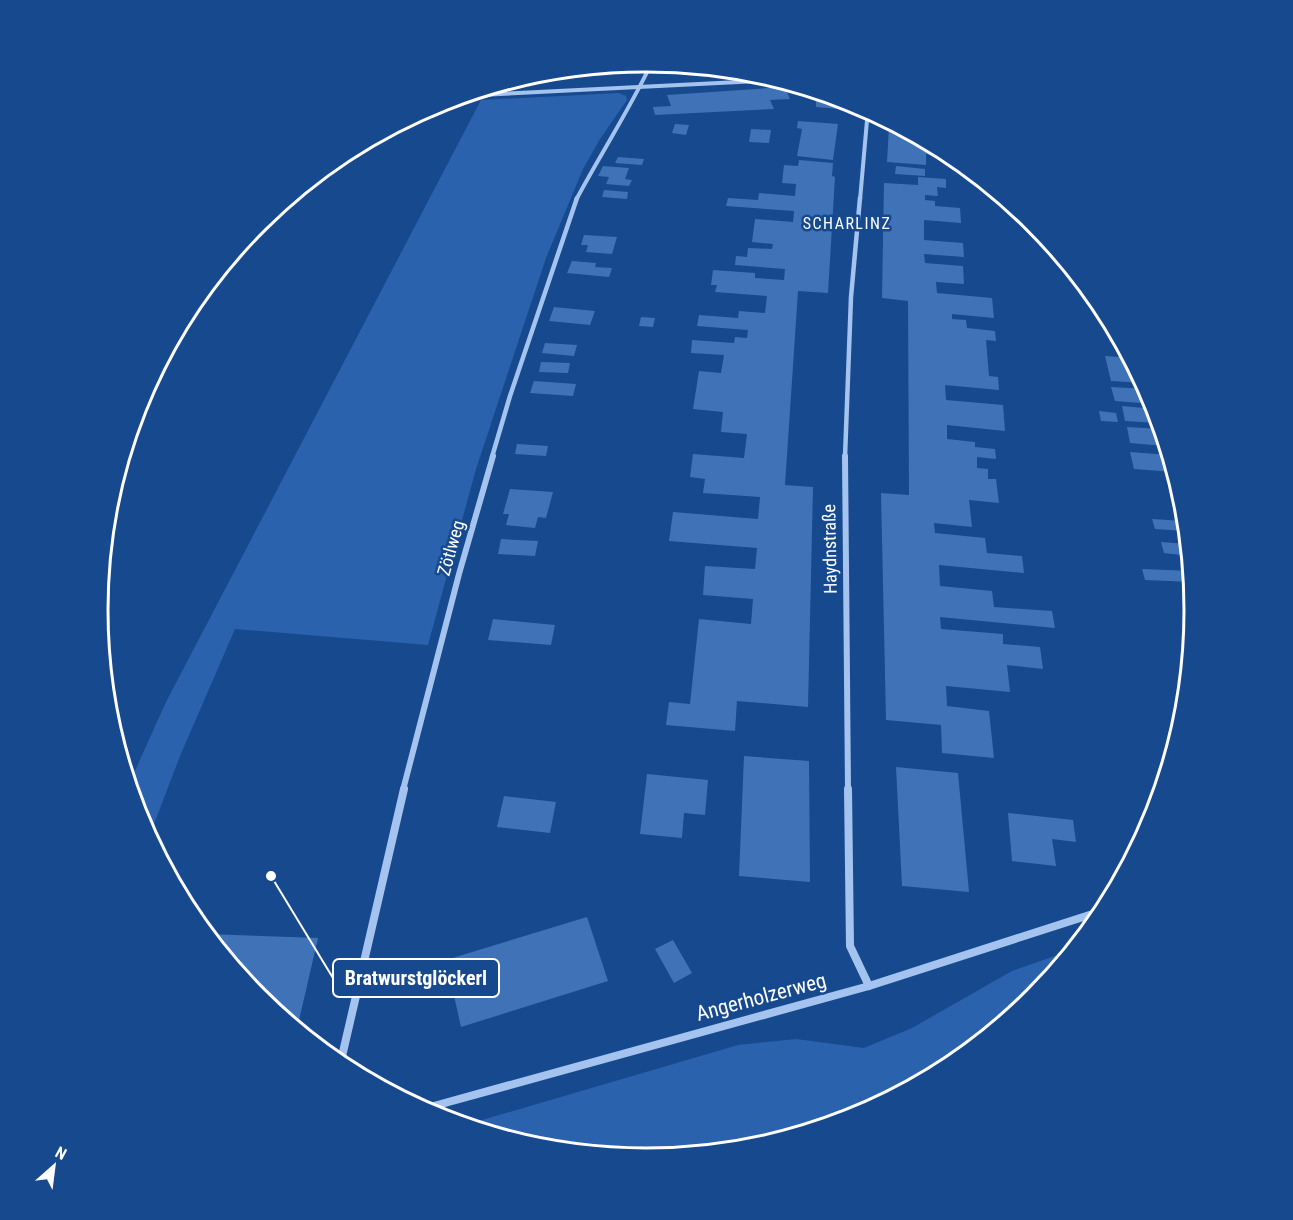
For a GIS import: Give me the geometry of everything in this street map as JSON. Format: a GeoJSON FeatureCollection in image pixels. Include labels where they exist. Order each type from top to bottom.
{"type":"FeatureCollection","features":[{"type":"Feature","properties":{"kind":"street","name":"Zötlweg"},"geometry":{"type":"LineString","coordinates":[[343,1053],[409,767],[459,574],[510,396],[574,204],[590,171],[634,100],[647,72]]}},
{"type":"Feature","properties":{"kind":"street"},"geometry":{"type":"LineString","coordinates":[[494,94],[748,82]]}},
{"type":"Feature","properties":{"kind":"street","name":"Haydnstraße"},"geometry":{"type":"LineString","coordinates":[[867,120],[851,297],[844,490],[850,946],[869,986]]}},
{"type":"Feature","properties":{"kind":"street","name":"Angerholzerweg"},"geometry":{"type":"LineString","coordinates":[[437,1105],[869,986],[1090,915]]}},
{"type":"Feature","properties":{"kind":"shaded area"},"geometry":{"type":"Polygon","coordinates":[[[619,93],[626,96],[627,100],[583,169],[546,258],[476,469],[428,645],[235,629],[180,756],[153,825],[134,773],[166,702],[481,100],[619,93]]]}},
{"type":"Feature","properties":{"kind":"shaded area"},"geometry":{"type":"Polygon","coordinates":[[[1060,954],[1027,990],[974,1037],[916,1076],[852,1107],[786,1130],[751,1138],[682,1147],[611,1147],[542,1138],[479,1121],[738,1045],[796,1039],[864,1048],[912,1028],[1012,971],[1060,954]]]}},
{"type":"Feature","properties":{"kind":"building"},"geometry":{"type":"Polygon","coordinates":[[[611,73],[613,75],[578,77],[611,73]]]}},
{"type":"Feature","properties":{"kind":"building"},"geometry":{"type":"Polygon","coordinates":[[[776,88],[786,90],[790,99],[770,100],[774,109],[655,115],[653,107],[671,106],[667,95],[776,88]]]}},
{"type":"Feature","properties":{"kind":"building"},"geometry":{"type":"Polygon","coordinates":[[[816,101],[819,101],[839,109],[816,107],[816,101]]]}},
{"type":"Feature","properties":{"kind":"building"},"geometry":{"type":"Polygon","coordinates":[[[798,121],[838,124],[833,160],[797,156],[802,129],[797,128],[798,121]]]}},
{"type":"Feature","properties":{"kind":"building"},"geometry":{"type":"Polygon","coordinates":[[[675,124],[689,125],[686,135],[672,133],[675,124]]]}},
{"type":"Feature","properties":{"kind":"building"},"geometry":{"type":"Polygon","coordinates":[[[751,129],[771,130],[769,143],[749,142],[751,129]]]}},
{"type":"Feature","properties":{"kind":"building"},"geometry":{"type":"Polygon","coordinates":[[[889,130],[932,155],[926,154],[926,165],[887,162],[889,130]]]}},
{"type":"Feature","properties":{"kind":"building"},"geometry":{"type":"Polygon","coordinates":[[[618,157],[644,159],[642,165],[615,163],[618,157]]]}},
{"type":"Feature","properties":{"kind":"building"},"geometry":{"type":"Polygon","coordinates":[[[799,160],[833,163],[832,176],[835,177],[828,293],[798,291],[785,485],[813,487],[808,707],[737,701],[735,731],[666,725],[669,702],[690,704],[699,619],[751,624],[753,599],[703,595],[705,566],[755,569],[757,548],[669,541],[673,512],[758,519],[760,497],[703,493],[705,479],[690,477],[693,454],[744,458],[747,434],[721,432],[723,412],[693,409],[699,371],[721,373],[724,355],[691,353],[692,340],[734,343],[735,337],[747,338],[748,330],[697,326],[699,315],[738,318],[739,311],[765,313],[767,296],[715,292],[717,285],[711,285],[713,270],[755,273],[755,278],[784,280],[785,269],[735,265],[736,256],[747,257],[748,248],[772,249],[773,244],[752,242],[755,219],[793,222],[794,211],[726,206],[728,198],[758,200],[759,193],[795,196],[796,184],[782,183],[784,165],[798,166],[799,160]]]}},
{"type":"Feature","properties":{"kind":"building"},"geometry":{"type":"Polygon","coordinates":[[[603,166],[629,168],[625,179],[632,180],[629,186],[606,184],[609,177],[598,176],[603,166]]]}},
{"type":"Feature","properties":{"kind":"building"},"geometry":{"type":"Polygon","coordinates":[[[896,166],[925,169],[925,176],[895,174],[896,166]]]}},
{"type":"Feature","properties":{"kind":"building"},"geometry":{"type":"Polygon","coordinates":[[[918,177],[946,179],[946,188],[937,187],[938,196],[925,195],[925,200],[935,201],[935,206],[960,208],[961,223],[924,220],[924,240],[963,243],[964,257],[924,254],[925,263],[963,266],[964,284],[936,282],[937,293],[992,298],[994,318],[952,314],[952,319],[966,320],[967,328],[995,331],[996,341],[986,340],[989,376],[998,377],[999,390],[945,385],[946,400],[1003,405],[1005,431],[947,425],[947,439],[975,442],[975,447],[995,449],[996,459],[977,457],[977,468],[988,469],[988,479],[996,479],[999,503],[969,500],[972,527],[934,523],[935,533],[985,538],[987,553],[1022,556],[1024,573],[939,565],[940,586],[992,591],[994,607],[1052,611],[1055,628],[940,617],[941,629],[1003,634],[1003,644],[1040,647],[1043,669],[1007,665],[1010,692],[946,686],[947,706],[989,711],[994,758],[942,753],[941,725],[886,720],[881,493],[909,495],[908,301],[882,298],[884,183],[918,185],[918,177]]]}},
{"type":"Feature","properties":{"kind":"building"},"geometry":{"type":"Polygon","coordinates":[[[604,190],[628,192],[627,199],[602,197],[604,190]]]}},
{"type":"Feature","properties":{"kind":"building"},"geometry":{"type":"Polygon","coordinates":[[[584,235],[617,237],[612,254],[586,252],[588,245],[581,245],[584,235]]]}},
{"type":"Feature","properties":{"kind":"building"},"geometry":{"type":"Polygon","coordinates":[[[572,261],[596,263],[595,267],[612,268],[609,277],[567,273],[572,261]]]}},
{"type":"Feature","properties":{"kind":"building"},"geometry":{"type":"Polygon","coordinates":[[[554,307],[595,311],[590,325],[549,321],[554,307]]]}},
{"type":"Feature","properties":{"kind":"building"},"geometry":{"type":"Polygon","coordinates":[[[641,317],[655,318],[653,327],[639,326],[641,317]]]}},
{"type":"Feature","properties":{"kind":"building"},"geometry":{"type":"Polygon","coordinates":[[[545,343],[577,345],[574,356],[542,353],[545,343]]]}},
{"type":"Feature","properties":{"kind":"building"},"geometry":{"type":"Polygon","coordinates":[[[1105,356],[1121,357],[1134,382],[1111,381],[1105,356]]]}},
{"type":"Feature","properties":{"kind":"building"},"geometry":{"type":"Polygon","coordinates":[[[541,362],[570,363],[568,373],[539,372],[541,362]]]}},
{"type":"Feature","properties":{"kind":"building"},"geometry":{"type":"Polygon","coordinates":[[[534,381],[576,384],[573,396],[530,393],[534,381]]]}},
{"type":"Feature","properties":{"kind":"building"},"geometry":{"type":"Polygon","coordinates":[[[1111,387],[1137,388],[1144,403],[1115,401],[1111,387]]]}},
{"type":"Feature","properties":{"kind":"building"},"geometry":{"type":"Polygon","coordinates":[[[1122,406],[1146,408],[1151,423],[1125,421],[1122,406]]]}},
{"type":"Feature","properties":{"kind":"building"},"geometry":{"type":"Polygon","coordinates":[[[1099,411],[1116,413],[1118,422],[1101,421],[1099,411]]]}},
{"type":"Feature","properties":{"kind":"building"},"geometry":{"type":"Polygon","coordinates":[[[1127,427],[1153,429],[1158,445],[1130,443],[1127,427]]]}},
{"type":"Feature","properties":{"kind":"building"},"geometry":{"type":"Polygon","coordinates":[[[517,444],[548,446],[546,456],[515,454],[517,444]]]}},
{"type":"Feature","properties":{"kind":"building"},"geometry":{"type":"Polygon","coordinates":[[[1130,452],[1161,454],[1166,471],[1134,469],[1130,452]]]}},
{"type":"Feature","properties":{"kind":"building"},"geometry":{"type":"Polygon","coordinates":[[[510,489],[553,492],[546,518],[538,517],[535,528],[506,525],[509,514],[503,514],[510,489]]]}},
{"type":"Feature","properties":{"kind":"building"},"geometry":{"type":"Polygon","coordinates":[[[1152,519],[1177,521],[1178,531],[1155,529],[1152,519]]]}},
{"type":"Feature","properties":{"kind":"building"},"geometry":{"type":"Polygon","coordinates":[[[501,539],[538,541],[535,556],[498,554],[501,539]]]}},
{"type":"Feature","properties":{"kind":"building"},"geometry":{"type":"Polygon","coordinates":[[[1161,542],[1180,543],[1181,555],[1164,553],[1161,542]]]}},
{"type":"Feature","properties":{"kind":"building"},"geometry":{"type":"Polygon","coordinates":[[[1142,569],[1183,571],[1183,582],[1145,580],[1142,569]]]}},
{"type":"Feature","properties":{"kind":"building"},"geometry":{"type":"Polygon","coordinates":[[[493,619],[555,625],[551,645],[488,640],[493,619]]]}},
{"type":"Feature","properties":{"kind":"building"},"geometry":{"type":"Polygon","coordinates":[[[744,756],[809,761],[810,882],[739,876],[744,756]]]}},
{"type":"Feature","properties":{"kind":"building"},"geometry":{"type":"Polygon","coordinates":[[[896,767],[958,773],[969,892],[902,886],[896,767]]]}},
{"type":"Feature","properties":{"kind":"building"},"geometry":{"type":"Polygon","coordinates":[[[647,774],[708,780],[705,815],[684,813],[682,838],[640,834],[647,774]]]}},
{"type":"Feature","properties":{"kind":"building"},"geometry":{"type":"Polygon","coordinates":[[[504,796],[556,802],[550,833],[497,827],[504,796]]]}},
{"type":"Feature","properties":{"kind":"building"},"geometry":{"type":"Polygon","coordinates":[[[1008,813],[1073,820],[1076,842],[1052,839],[1056,866],[1012,861],[1008,813]]]}},
{"type":"Feature","properties":{"kind":"building"},"geometry":{"type":"Polygon","coordinates":[[[587,917],[608,981],[461,1027],[446,960],[587,917]]]}},
{"type":"Feature","properties":{"kind":"building"},"geometry":{"type":"Polygon","coordinates":[[[217,934],[318,938],[299,1020],[242,965],[217,934]]]}},
{"type":"Feature","properties":{"kind":"building"},"geometry":{"type":"Polygon","coordinates":[[[673,940],[692,973],[674,983],[655,949],[673,940]]]}},
{"type":"Feature","properties":{"kind":"place","name":"Bratwurstglöckerl"},"geometry":{"type":"Point","coordinates":[271,876]}},
{"type":"Feature","properties":{"kind":"district","name":"SCHARLINZ"},"geometry":{"type":"Point","coordinates":[847,223]}}]}
